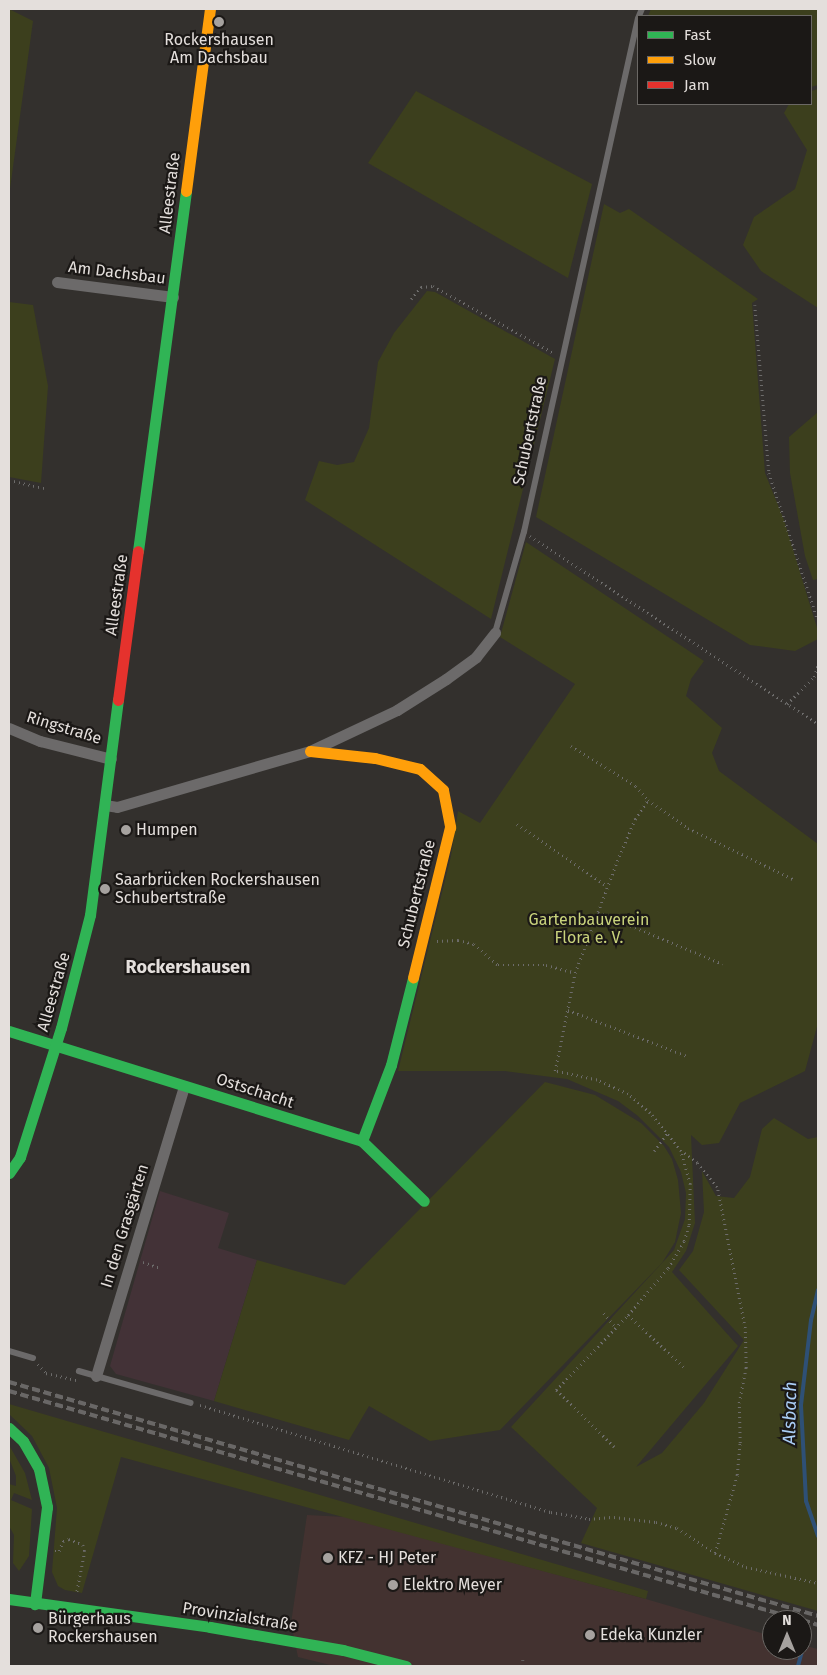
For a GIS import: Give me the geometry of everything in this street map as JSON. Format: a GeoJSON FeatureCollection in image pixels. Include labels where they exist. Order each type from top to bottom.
{"type":"FeatureCollection","features":[{"type":"Feature","properties":{"kind":"street","name":"Alleestraße"},"geometry":{"type":"LineString","coordinates":[[9,1174],[20,1157],[84,946],[105,805],[210,9]]}},
{"type":"Feature","properties":{"kind":"street","name":"Am Dachsbau"},"geometry":{"type":"LineString","coordinates":[[57,282],[173,297]]}},
{"type":"Feature","properties":{"kind":"street","name":"Schubertstraße"},"geometry":{"type":"LineString","coordinates":[[105,805],[117,807],[310,750],[397,710],[446,679],[476,656],[495,633]]}},
{"type":"Feature","properties":{"kind":"street","name":"Ringstraße"},"geometry":{"type":"LineString","coordinates":[[9,728],[40,741],[111,759]]}},
{"type":"Feature","properties":{"kind":"street","name":"Schubertstraße"},"geometry":{"type":"LineString","coordinates":[[310,750],[402,763],[420,769],[443,790],[450,827],[391,1065],[362,1141]]}},
{"type":"Feature","properties":{"kind":"street","name":"Ostschacht"},"geometry":{"type":"LineString","coordinates":[[9,1031],[362,1141],[424,1201]]}},
{"type":"Feature","properties":{"kind":"street","name":"In den Grasgärten"},"geometry":{"type":"LineString","coordinates":[[96,1376],[184,1086]]}},
{"type":"Feature","properties":{"kind":"street"},"geometry":{"type":"LineString","coordinates":[[9,1428],[23,1441],[39,1469],[47,1508],[35,1604]]}},
{"type":"Feature","properties":{"kind":"street","name":"Provinzialstraße"},"geometry":{"type":"LineString","coordinates":[[9,1600],[220,1629],[343,1650],[406,1666]]}},
{"type":"Feature","properties":{"kind":"lane","name":"Schubertstraße"},"geometry":{"type":"LineString","coordinates":[[495,633],[524,532],[637,21]]}},
{"type":"Feature","properties":{"kind":"lane"},"geometry":{"type":"LineString","coordinates":[[9,1351],[33,1358]]}},
{"type":"Feature","properties":{"kind":"lane"},"geometry":{"type":"LineString","coordinates":[[79,1371],[191,1403]]}},
{"type":"Feature","properties":{"kind":"path"},"geometry":{"type":"LineString","coordinates":[[411,299],[421,287],[432,286],[562,358]]}},
{"type":"Feature","properties":{"kind":"path"},"geometry":{"type":"LineString","coordinates":[[755,305],[768,473],[818,620]]}},
{"type":"Feature","properties":{"kind":"path"},"geometry":{"type":"LineString","coordinates":[[9,480],[44,488]]}},
{"type":"Feature","properties":{"kind":"path"},"geometry":{"type":"LineString","coordinates":[[542,544],[818,724]]}},
{"type":"Feature","properties":{"kind":"path"},"geometry":{"type":"LineString","coordinates":[[787,704],[814,677],[818,665]]}},
{"type":"Feature","properties":{"kind":"path"},"geometry":{"type":"LineString","coordinates":[[571,746],[636,786],[648,800],[688,828],[793,879]]}},
{"type":"Feature","properties":{"kind":"path"},"geometry":{"type":"LineString","coordinates":[[648,800],[635,819],[607,886],[575,972],[555,1071],[597,1080],[628,1094],[650,1113],[681,1151],[697,1163],[717,1187],[745,1328],[746,1368],[739,1403],[740,1443],[737,1475],[715,1553]]}},
{"type":"Feature","properties":{"kind":"path"},"geometry":{"type":"LineString","coordinates":[[517,824],[607,886]]}},
{"type":"Feature","properties":{"kind":"path"},"geometry":{"type":"LineString","coordinates":[[598,912],[723,964]]}},
{"type":"Feature","properties":{"kind":"path"},"geometry":{"type":"LineString","coordinates":[[423,938],[466,941],[482,949],[498,965],[546,965],[575,972]]}},
{"type":"Feature","properties":{"kind":"path"},"geometry":{"type":"LineString","coordinates":[[568,1010],[687,1056]]}},
{"type":"Feature","properties":{"kind":"path"},"geometry":{"type":"LineString","coordinates":[[654,1151],[667,1133]]}},
{"type":"Feature","properties":{"kind":"path"},"geometry":{"type":"LineString","coordinates":[[614,1447],[556,1390],[628,1315],[668,1268],[684,1241],[689,1224],[690,1184],[681,1151]]}},
{"type":"Feature","properties":{"kind":"path"},"geometry":{"type":"LineString","coordinates":[[132,1259],[160,1268]]}},
{"type":"Feature","properties":{"kind":"path"},"geometry":{"type":"LineString","coordinates":[[604,1314],[616,1328]]}},
{"type":"Feature","properties":{"kind":"path"},"geometry":{"type":"LineString","coordinates":[[628,1315],[684,1367]]}},
{"type":"Feature","properties":{"kind":"path"},"geometry":{"type":"LineString","coordinates":[[33,1358],[46,1373],[75,1382],[79,1371]]}},
{"type":"Feature","properties":{"kind":"path"},"geometry":{"type":"LineString","coordinates":[[191,1403],[551,1512],[588,1519],[614,1517],[656,1522],[677,1528],[715,1553],[746,1567],[818,1583]]}},
{"type":"Feature","properties":{"kind":"path"},"geometry":{"type":"LineString","coordinates":[[59,1551],[63,1541],[69,1539],[83,1545],[85,1551],[77,1592]]}},
{"type":"Feature","properties":{"kind":"path"},"geometry":{"type":"LineString","coordinates":[[523,1660],[523,1666]]}},
{"type":"Feature","properties":{"kind":"shaded area"},"geometry":{"type":"Polygon","coordinates":[[[160,1191],[229,1213],[218,1248],[257,1260],[214,1401],[116,1374],[110,1366],[160,1191]]]}},
{"type":"Feature","properties":{"kind":"shaded area"},"geometry":{"type":"Polygon","coordinates":[[[307,1515],[346,1517],[646,1599],[762,1633],[762,1660],[812,1660],[812,1648],[818,1649],[818,1666],[334,1666],[298,1657],[291,1623],[307,1515]]]}},
{"type":"Feature","properties":{"kind":"green space"},"geometry":{"type":"Polygon","coordinates":[[[9,9],[33,21],[9,196],[9,9]]]}},
{"type":"Feature","properties":{"kind":"green space"},"geometry":{"type":"Polygon","coordinates":[[[651,9],[818,9],[818,85],[812,87],[812,15],[648,15],[651,9]]]}},
{"type":"Feature","properties":{"kind":"green space"},"geometry":{"type":"Polygon","coordinates":[[[818,89],[818,308],[761,271],[743,245],[754,217],[795,189],[807,150],[784,113],[788,105],[812,105],[812,91],[818,89]]]}},
{"type":"Feature","properties":{"kind":"green space"},"geometry":{"type":"Polygon","coordinates":[[[416,91],[592,184],[568,278],[368,163],[416,91]]]}},
{"type":"Feature","properties":{"kind":"green space"},"geometry":{"type":"Polygon","coordinates":[[[604,204],[620,213],[629,209],[758,299],[752,303],[765,473],[784,520],[818,631],[818,639],[795,651],[750,645],[536,517],[604,204]]]}},
{"type":"Feature","properties":{"kind":"green space"},"geometry":{"type":"Polygon","coordinates":[[[427,291],[435,292],[555,359],[491,619],[305,500],[319,461],[337,465],[354,462],[369,428],[378,362],[394,333],[427,291]]]}},
{"type":"Feature","properties":{"kind":"green space"},"geometry":{"type":"Polygon","coordinates":[[[9,302],[33,305],[48,386],[41,483],[9,477],[9,302]]]}},
{"type":"Feature","properties":{"kind":"green space"},"geometry":{"type":"Polygon","coordinates":[[[818,412],[818,579],[813,580],[805,556],[790,473],[789,437],[818,412]]]}},
{"type":"Feature","properties":{"kind":"green space","name":"Gartenbauverein Flora e. V."},"geometry":{"type":"Polygon","coordinates":[[[526,542],[704,661],[691,679],[686,696],[722,728],[712,753],[719,771],[818,844],[818,1023],[805,1071],[740,1103],[719,1143],[702,1145],[691,1135],[695,1223],[686,1251],[672,1272],[738,1346],[636,1467],[662,1453],[704,1403],[744,1340],[679,1270],[693,1251],[704,1212],[702,1171],[716,1196],[734,1198],[750,1177],[762,1129],[774,1118],[808,1139],[818,1137],[818,1611],[581,1543],[597,1508],[511,1427],[674,1250],[685,1219],[686,1193],[681,1172],[669,1147],[638,1116],[618,1101],[567,1079],[505,1071],[398,1071],[451,856],[458,811],[480,823],[575,684],[500,637],[526,542]]]}},
{"type":"Feature","properties":{"kind":"green space"},"geometry":{"type":"Polygon","coordinates":[[[545,1082],[595,1095],[641,1123],[664,1146],[672,1159],[678,1180],[681,1213],[675,1242],[662,1263],[500,1430],[430,1441],[369,1406],[349,1440],[214,1401],[257,1260],[345,1285],[545,1082]]]}},
{"type":"Feature","properties":{"kind":"green space"},"geometry":{"type":"Polygon","coordinates":[[[9,1404],[648,1591],[646,1599],[121,1457],[82,1593],[65,1590],[58,1586],[52,1572],[57,1508],[49,1468],[32,1436],[9,1414],[9,1404]]]}},
{"type":"Feature","properties":{"kind":"green space"},"geometry":{"type":"Polygon","coordinates":[[[9,1445],[25,1473],[32,1500],[14,1493],[11,1500],[32,1509],[29,1556],[19,1571],[13,1563],[14,1535],[9,1526],[9,1484],[16,1486],[16,1476],[9,1458],[9,1445]]]}},
{"type":"Feature","properties":{"kind":"waterway","name":"Alsbach"},"geometry":{"type":"LineString","coordinates":[[818,1290],[811,1320],[801,1405],[806,1501],[818,1536]]}},
{"type":"Feature","properties":{"kind":"waterway","name":"Alsbach"},"geometry":{"type":"LineString","coordinates":[[798,1666],[800,1660]]}},
{"type":"Feature","properties":{"kind":"railway"},"geometry":{"type":"LineString","coordinates":[[9,1382],[818,1616]]}},
{"type":"Feature","properties":{"kind":"railway"},"geometry":{"type":"LineString","coordinates":[[9,1391],[766,1610]]}},
{"type":"Feature","properties":{"kind":"railway"},"geometry":{"type":"LineString","coordinates":[[812,1623],[818,1625]]}},
{"type":"Feature","properties":{"kind":"traffic: fast"},"geometry":{"type":"LineString","coordinates":[[138,551],[186,191]]}},
{"type":"Feature","properties":{"kind":"traffic: fast"},"geometry":{"type":"LineString","coordinates":[[9,1173],[20,1157],[61,1028],[90,915],[118,700]]}},
{"type":"Feature","properties":{"kind":"traffic: fast"},"geometry":{"type":"LineString","coordinates":[[362,1141],[391,1065],[413,978]]}},
{"type":"Feature","properties":{"kind":"traffic: fast"},"geometry":{"type":"LineString","coordinates":[[9,1031],[362,1141],[424,1201]]}},
{"type":"Feature","properties":{"kind":"traffic: fast"},"geometry":{"type":"LineString","coordinates":[[9,1428],[23,1441],[39,1469],[47,1507],[35,1604]]}},
{"type":"Feature","properties":{"kind":"traffic: fast"},"geometry":{"type":"LineString","coordinates":[[9,1599],[210,1627],[343,1650],[406,1666]]}},
{"type":"Feature","properties":{"kind":"traffic: slow"},"geometry":{"type":"LineString","coordinates":[[186,191],[210,9]]}},
{"type":"Feature","properties":{"kind":"traffic: slow"},"geometry":{"type":"LineString","coordinates":[[310,751],[375,758],[420,769],[443,790],[450,827],[413,978]]}},
{"type":"Feature","properties":{"kind":"traffic: jam"},"geometry":{"type":"LineString","coordinates":[[118,700],[138,551]]}},
{"type":"Feature","properties":{"kind":"place","name":"Rockershausen Am Dachsbau"},"geometry":{"type":"Point","coordinates":[219,22]}},
{"type":"Feature","properties":{"kind":"place","name":"Humpen"},"geometry":{"type":"Point","coordinates":[126,830]}},
{"type":"Feature","properties":{"kind":"place","name":"Saarbrücken Rockershausen Schubertstraße"},"geometry":{"type":"Point","coordinates":[105,889]}},
{"type":"Feature","properties":{"kind":"place","name":"KFZ - HJ Peter"},"geometry":{"type":"Point","coordinates":[328,1558]}},
{"type":"Feature","properties":{"kind":"place","name":"Elektro Meyer"},"geometry":{"type":"Point","coordinates":[393,1585]}},
{"type":"Feature","properties":{"kind":"place","name":"Bürgerhaus Rockershausen"},"geometry":{"type":"Point","coordinates":[38,1628]}},
{"type":"Feature","properties":{"kind":"place","name":"Edeka Kunzler"},"geometry":{"type":"Point","coordinates":[590,1635]}},
{"type":"Feature","properties":{"kind":"district","name":"Rockershausen"},"geometry":{"type":"Point","coordinates":[188,967]}}]}
